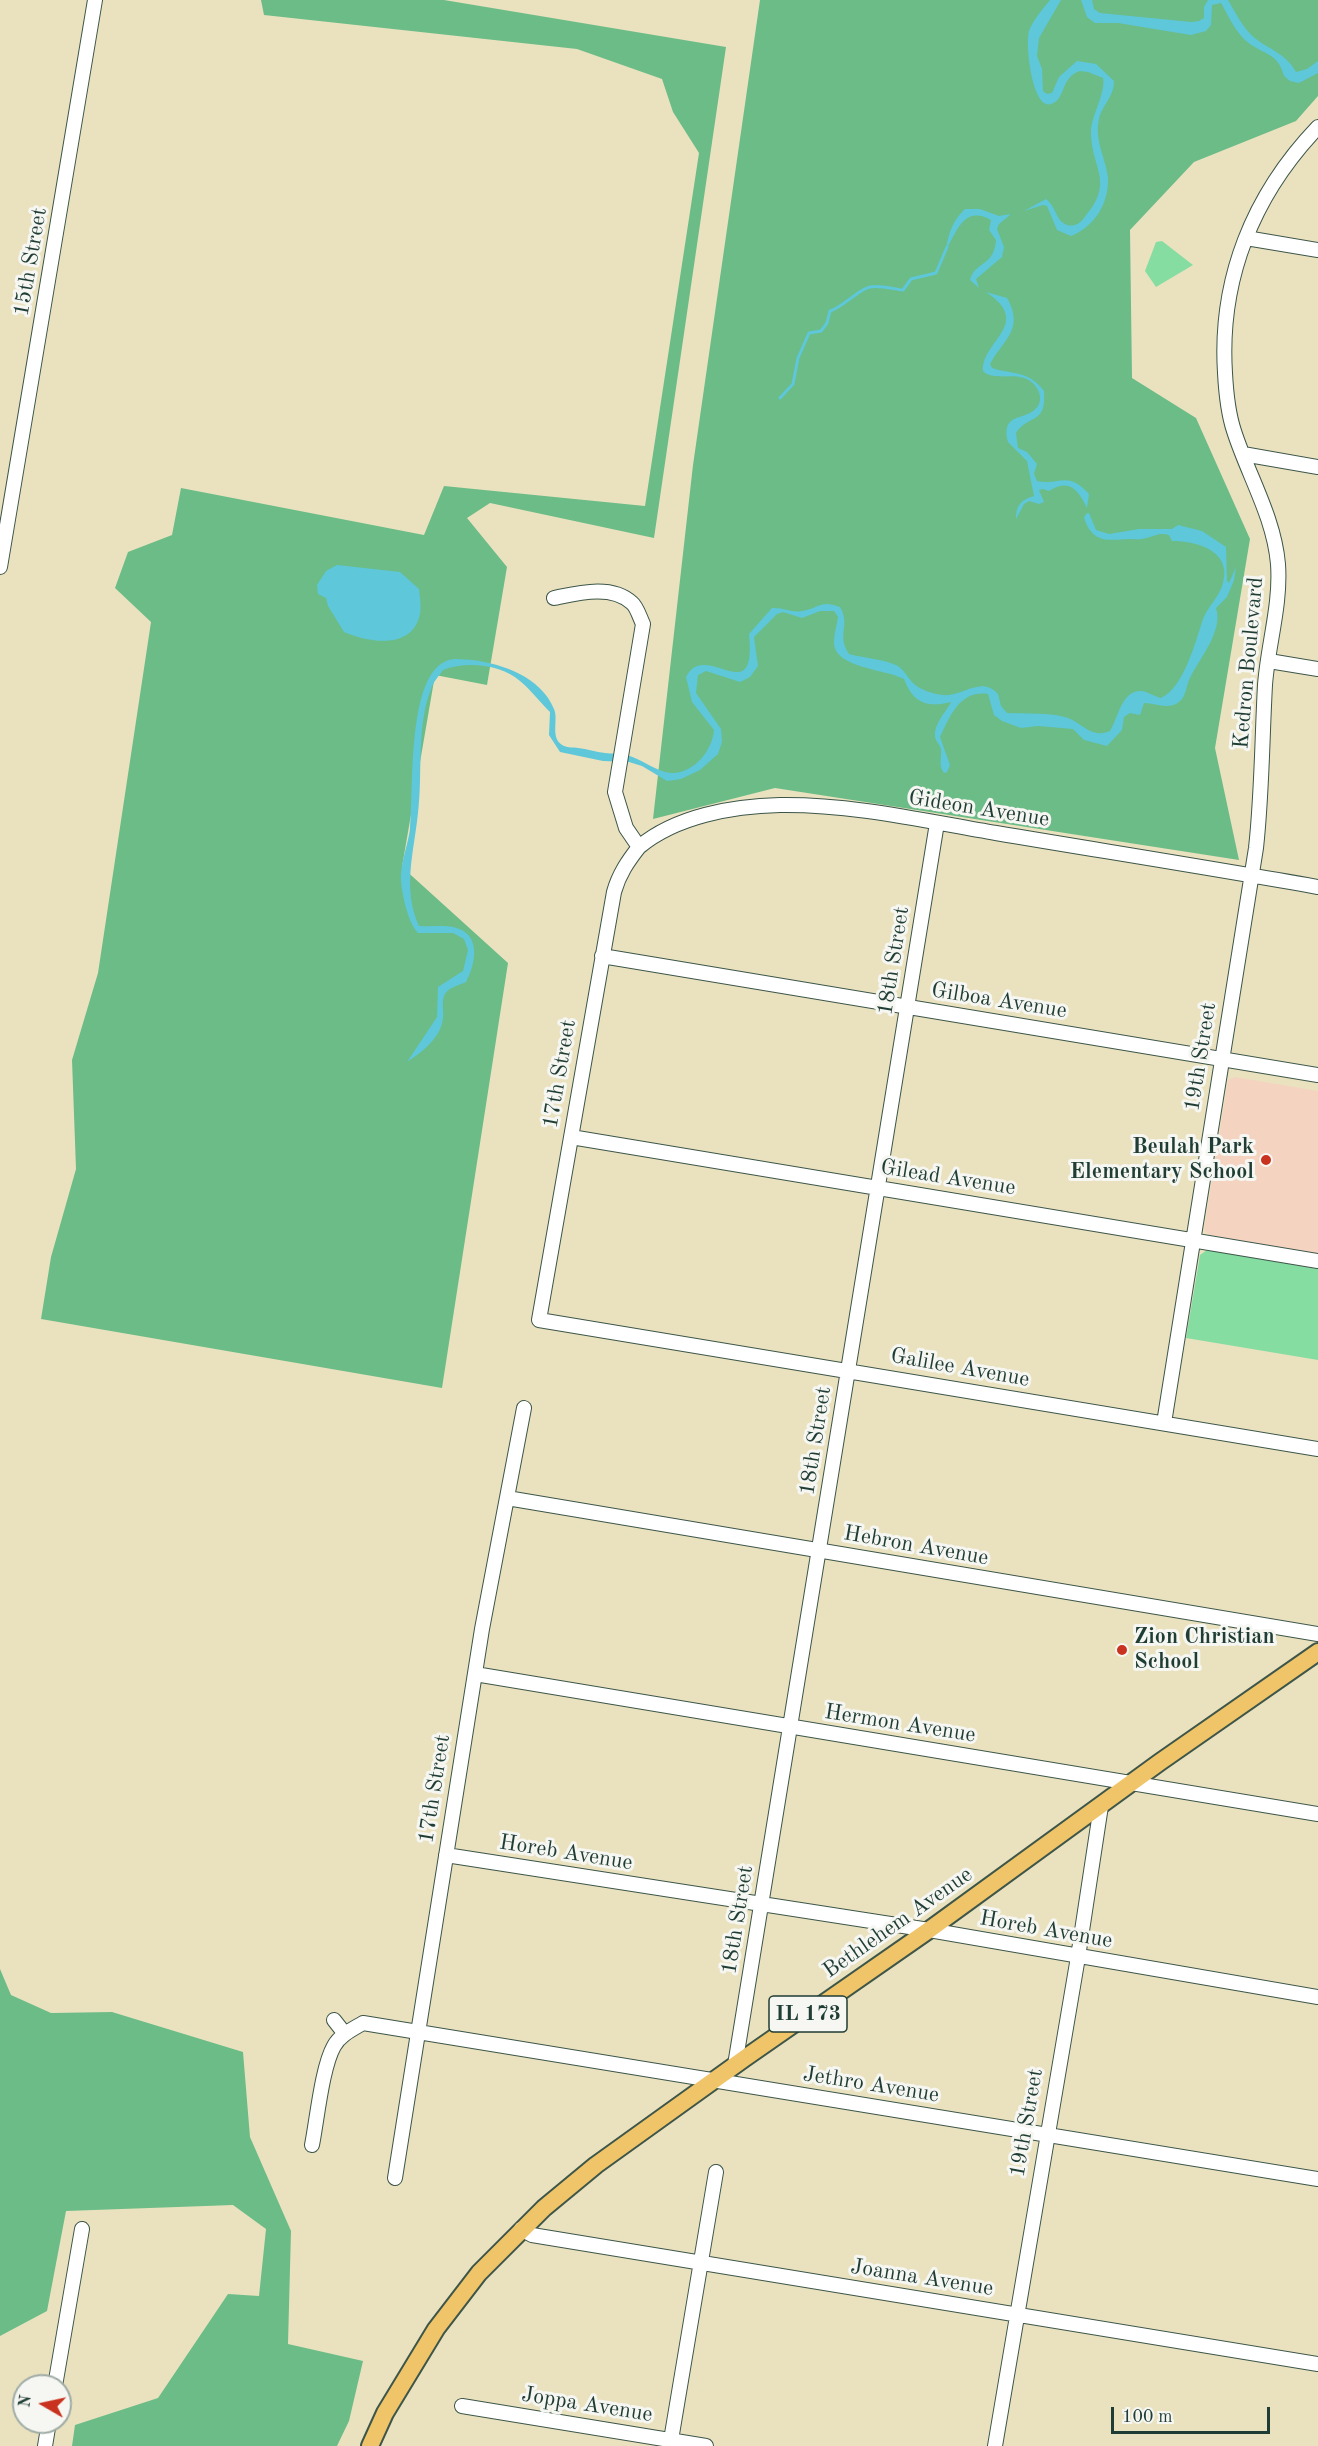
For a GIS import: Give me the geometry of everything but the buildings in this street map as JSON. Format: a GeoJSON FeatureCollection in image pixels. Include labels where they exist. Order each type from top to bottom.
{"type":"FeatureCollection","features":[{"type":"Feature","properties":{"kind":"main road","name":"Bethlehem Avenue"},"geometry":{"type":"LineString","coordinates":[[370,2446],[385,2413],[436,2329],[479,2273],[521,2229],[596,2165],[1133,1784],[1160,1762],[1318,1652]]}},
{"type":"Feature","properties":{"kind":"street","name":"15th Street"},"geometry":{"type":"LineString","coordinates":[[0,567],[95,0]]}},
{"type":"Feature","properties":{"kind":"street","name":"Kedron Boulevard"},"geometry":{"type":"LineString","coordinates":[[1251,875],[1260,806],[1265,683],[1277,610],[1278,561],[1270,525],[1233,430],[1226,387],[1223,346],[1227,307],[1235,269],[1246,238],[1267,194],[1292,154],[1318,127]]}},
{"type":"Feature","properties":{"kind":"street"},"geometry":{"type":"LineString","coordinates":[[1246,238],[1318,250]]}},
{"type":"Feature","properties":{"kind":"street"},"geometry":{"type":"LineString","coordinates":[[1243,454],[1318,467]]}},
{"type":"Feature","properties":{"kind":"street"},"geometry":{"type":"LineString","coordinates":[[554,598],[579,592],[608,591],[633,603],[643,624],[615,792],[626,828],[639,847]]}},
{"type":"Feature","properties":{"kind":"street"},"geometry":{"type":"LineString","coordinates":[[1269,661],[1318,669]]}},
{"type":"Feature","properties":{"kind":"street","name":"Gideon Avenue"},"geometry":{"type":"LineString","coordinates":[[639,847],[653,835],[670,827],[715,813],[743,808],[808,806],[937,823],[1318,887]]}},
{"type":"Feature","properties":{"kind":"street","name":"18th Street"},"geometry":{"type":"LineString","coordinates":[[735,2065],[937,823]]}},
{"type":"Feature","properties":{"kind":"street","name":"17th Street"},"geometry":{"type":"LineString","coordinates":[[595,1328],[539,1320],[602,956],[618,879],[639,847]]}},
{"type":"Feature","properties":{"kind":"street","name":"19th Street"},"geometry":{"type":"LineString","coordinates":[[1164,1423],[1251,875]]}},
{"type":"Feature","properties":{"kind":"street","name":"Gilboa Avenue"},"geometry":{"type":"LineString","coordinates":[[602,956],[1318,1075]]}},
{"type":"Feature","properties":{"kind":"street","name":"Gilead Avenue"},"geometry":{"type":"LineString","coordinates":[[571,1137],[1318,1260]]}},
{"type":"Feature","properties":{"kind":"street","name":"Galilee Avenue"},"geometry":{"type":"LineString","coordinates":[[595,1328],[1318,1449]]}},
{"type":"Feature","properties":{"kind":"street","name":"17th Street"},"geometry":{"type":"LineString","coordinates":[[395,2178],[475,1674],[524,1407]]}},
{"type":"Feature","properties":{"kind":"street","name":"Hebron Avenue"},"geometry":{"type":"LineString","coordinates":[[507,1498],[1318,1634]]}},
{"type":"Feature","properties":{"kind":"street","name":"Hermon Avenue"},"geometry":{"type":"LineString","coordinates":[[475,1674],[1318,1814]]}},
{"type":"Feature","properties":{"kind":"street","name":"19th Street"},"geometry":{"type":"LineString","coordinates":[[995,2446],[1078,1957],[1101,1806]]}},
{"type":"Feature","properties":{"kind":"street","name":"Horeb Avenue"},"geometry":{"type":"LineString","coordinates":[[446,1855],[928,1930],[1318,1997]]}},
{"type":"Feature","properties":{"kind":"street"},"geometry":{"type":"LineString","coordinates":[[312,2145],[328,2060],[334,2045],[345,2034],[334,2020]]}},
{"type":"Feature","properties":{"kind":"street","name":"Jethro Avenue"},"geometry":{"type":"LineString","coordinates":[[345,2034],[363,2023],[1318,2179]]}},
{"type":"Feature","properties":{"kind":"street"},"geometry":{"type":"LineString","coordinates":[[671,2443],[716,2172]]}},
{"type":"Feature","properties":{"kind":"street"},"geometry":{"type":"LineString","coordinates":[[57,2374],[82,2229]]}},
{"type":"Feature","properties":{"kind":"street","name":"Joanna Avenue"},"geometry":{"type":"LineString","coordinates":[[521,2229],[532,2235],[701,2264],[1318,2364]]}},
{"type":"Feature","properties":{"kind":"street","name":"Joppa Avenue"},"geometry":{"type":"LineString","coordinates":[[462,2406],[671,2443],[706,2446]]}},
{"type":"Feature","properties":{"kind":"shaded area","name":"Beulah Park Elementary School"},"geometry":{"type":"Polygon","coordinates":[[[1235,1077],[1318,1091],[1318,1254],[1209,1235],[1204,1230],[1228,1080],[1235,1077]]]}},
{"type":"Feature","properties":{"kind":"green space"},"geometry":{"type":"Polygon","coordinates":[[[261,0],[444,0],[726,47],[654,538],[490,503],[467,518],[507,567],[487,685],[435,675],[402,867],[508,963],[442,1388],[41,1319],[51,1257],[76,1169],[72,1060],[98,973],[151,622],[115,588],[128,552],[172,535],[181,488],[424,535],[444,486],[645,506],[699,153],[673,112],[662,79],[577,49],[264,15],[261,0]]]}},
{"type":"Feature","properties":{"kind":"green space"},"geometry":{"type":"Polygon","coordinates":[[[760,0],[1318,0],[1318,96],[1296,121],[1194,162],[1130,230],[1132,378],[1196,418],[1250,539],[1215,748],[1239,860],[775,788],[653,819],[693,465],[760,0]]]}},
{"type":"Feature","properties":{"kind":"green space"},"geometry":{"type":"Polygon","coordinates":[[[1162,241],[1193,265],[1156,287],[1145,271],[1156,242],[1162,241]]]}},
{"type":"Feature","properties":{"kind":"green space"},"geometry":{"type":"Polygon","coordinates":[[[1207,1250],[1318,1269],[1318,1360],[1186,1338],[1200,1255],[1207,1250]]]}},
{"type":"Feature","properties":{"kind":"green space"},"geometry":{"type":"Polygon","coordinates":[[[0,1969],[11,1995],[51,2013],[112,2012],[243,2052],[250,2137],[291,2231],[288,2344],[363,2361],[349,2421],[337,2446],[72,2446],[75,2425],[158,2398],[228,2294],[259,2296],[266,2229],[233,2205],[66,2211],[47,2311],[0,2336],[0,1969]]]}},
{"type":"Feature","properties":{"kind":"water"},"geometry":{"type":"Polygon","coordinates":[[[1050,0],[1061,0],[1039,38],[1037,56],[1042,69],[1043,91],[1047,94],[1052,93],[1059,77],[1077,61],[1096,64],[1114,81],[1098,127],[1099,142],[1108,178],[1106,197],[1093,221],[1071,236],[1057,230],[1047,206],[1043,205],[1024,211],[1046,199],[1062,222],[1073,225],[1082,220],[1093,205],[1099,194],[1100,184],[1091,131],[1103,90],[1103,78],[1080,71],[1069,78],[1056,102],[1044,103],[1039,97],[1031,74],[1028,38],[1033,23],[1050,0]]]}},
{"type":"Feature","properties":{"kind":"water"},"geometry":{"type":"Polygon","coordinates":[[[1081,0],[1092,0],[1094,9],[1100,13],[1191,22],[1204,18],[1204,7],[1208,0],[1228,0],[1247,31],[1283,57],[1296,72],[1307,69],[1318,61],[1318,73],[1299,83],[1290,81],[1284,76],[1278,62],[1240,35],[1221,3],[1212,5],[1211,25],[1206,31],[1191,35],[1118,23],[1095,23],[1087,17],[1081,0]]]}},
{"type":"Feature","properties":{"kind":"water"},"geometry":{"type":"Polygon","coordinates":[[[965,209],[980,209],[999,216],[1011,214],[999,224],[997,229],[1004,247],[1002,257],[976,279],[979,288],[970,280],[972,274],[988,260],[995,249],[996,240],[989,230],[991,220],[982,216],[974,216],[962,222],[946,250],[952,228],[965,209]]]}},
{"type":"Feature","properties":{"kind":"water"},"geometry":{"type":"Polygon","coordinates":[[[986,292],[1007,298],[1014,318],[1010,334],[990,364],[992,368],[1026,376],[1044,391],[1043,409],[1040,414],[1016,433],[1018,448],[1027,452],[1037,464],[1034,474],[1037,481],[1064,480],[1075,483],[1089,494],[1087,508],[1077,491],[1068,486],[1056,487],[1049,491],[1043,489],[1039,490],[1044,502],[1039,504],[1029,501],[1024,504],[1016,519],[1020,503],[1034,496],[1027,461],[1008,442],[1008,425],[1012,420],[1035,410],[1040,397],[1038,390],[1026,379],[988,375],[983,371],[989,350],[1006,323],[1000,303],[986,292]]]}},
{"type":"Feature","properties":{"kind":"water"},"geometry":{"type":"Polygon","coordinates":[[[1089,513],[1096,530],[1109,534],[1139,529],[1172,529],[1178,525],[1202,531],[1226,547],[1227,581],[1229,583],[1236,567],[1234,580],[1227,597],[1216,608],[1218,617],[1213,636],[1189,680],[1182,699],[1171,706],[1144,703],[1140,715],[1130,713],[1124,717],[1122,730],[1107,746],[1084,740],[1073,729],[1038,726],[1021,728],[1002,721],[994,715],[988,694],[978,694],[963,700],[957,706],[940,737],[950,765],[944,773],[941,764],[941,749],[935,738],[935,731],[951,702],[928,704],[922,702],[912,694],[904,679],[861,666],[842,657],[836,650],[834,641],[838,617],[834,611],[820,611],[802,618],[783,612],[777,614],[754,637],[758,666],[750,677],[740,682],[706,671],[698,675],[696,693],[721,729],[722,742],[718,754],[700,770],[681,779],[667,781],[642,766],[629,762],[603,761],[560,752],[549,735],[550,712],[528,688],[512,675],[493,668],[472,665],[443,670],[432,686],[423,719],[418,813],[410,884],[411,898],[419,926],[449,926],[462,930],[469,935],[472,942],[474,958],[466,982],[451,988],[445,994],[439,1032],[424,1049],[407,1062],[437,1017],[438,987],[463,971],[468,950],[464,939],[453,933],[418,933],[405,905],[401,880],[410,829],[415,735],[419,709],[425,686],[435,669],[449,660],[458,659],[484,662],[520,674],[531,680],[548,698],[555,713],[559,743],[567,747],[627,755],[665,772],[674,773],[683,771],[698,762],[709,747],[714,730],[692,702],[686,677],[694,667],[705,665],[738,672],[745,669],[749,657],[749,634],[772,608],[798,611],[828,604],[840,607],[843,613],[843,636],[849,654],[898,666],[913,683],[923,690],[950,695],[985,686],[998,694],[1001,706],[1007,713],[1061,716],[1088,730],[1103,733],[1110,731],[1125,699],[1130,695],[1142,691],[1161,698],[1176,684],[1188,663],[1205,614],[1221,588],[1224,572],[1222,563],[1210,550],[1192,543],[1172,541],[1166,534],[1142,539],[1102,539],[1092,532],[1084,518],[1089,513]]]}},
{"type":"Feature","properties":{"kind":"water"},"geometry":{"type":"Polygon","coordinates":[[[337,565],[400,572],[419,589],[420,611],[414,628],[406,635],[386,641],[364,639],[344,632],[328,606],[326,598],[318,594],[317,585],[326,571],[337,565]]]}},
{"type":"Feature","properties":{"kind":"waterway"},"geometry":{"type":"LineString","coordinates":[[780,398],[793,384],[798,358],[809,333],[821,331],[827,323],[830,311],[866,288],[878,286],[903,290],[911,279],[936,273],[947,247]]}},
{"type":"Feature","properties":{"kind":"place","name":"Beulah Park Elementary School"},"geometry":{"type":"Point","coordinates":[1266,1160]}},
{"type":"Feature","properties":{"kind":"place","name":"Zion Christian School"},"geometry":{"type":"Point","coordinates":[1122,1650]}}]}
